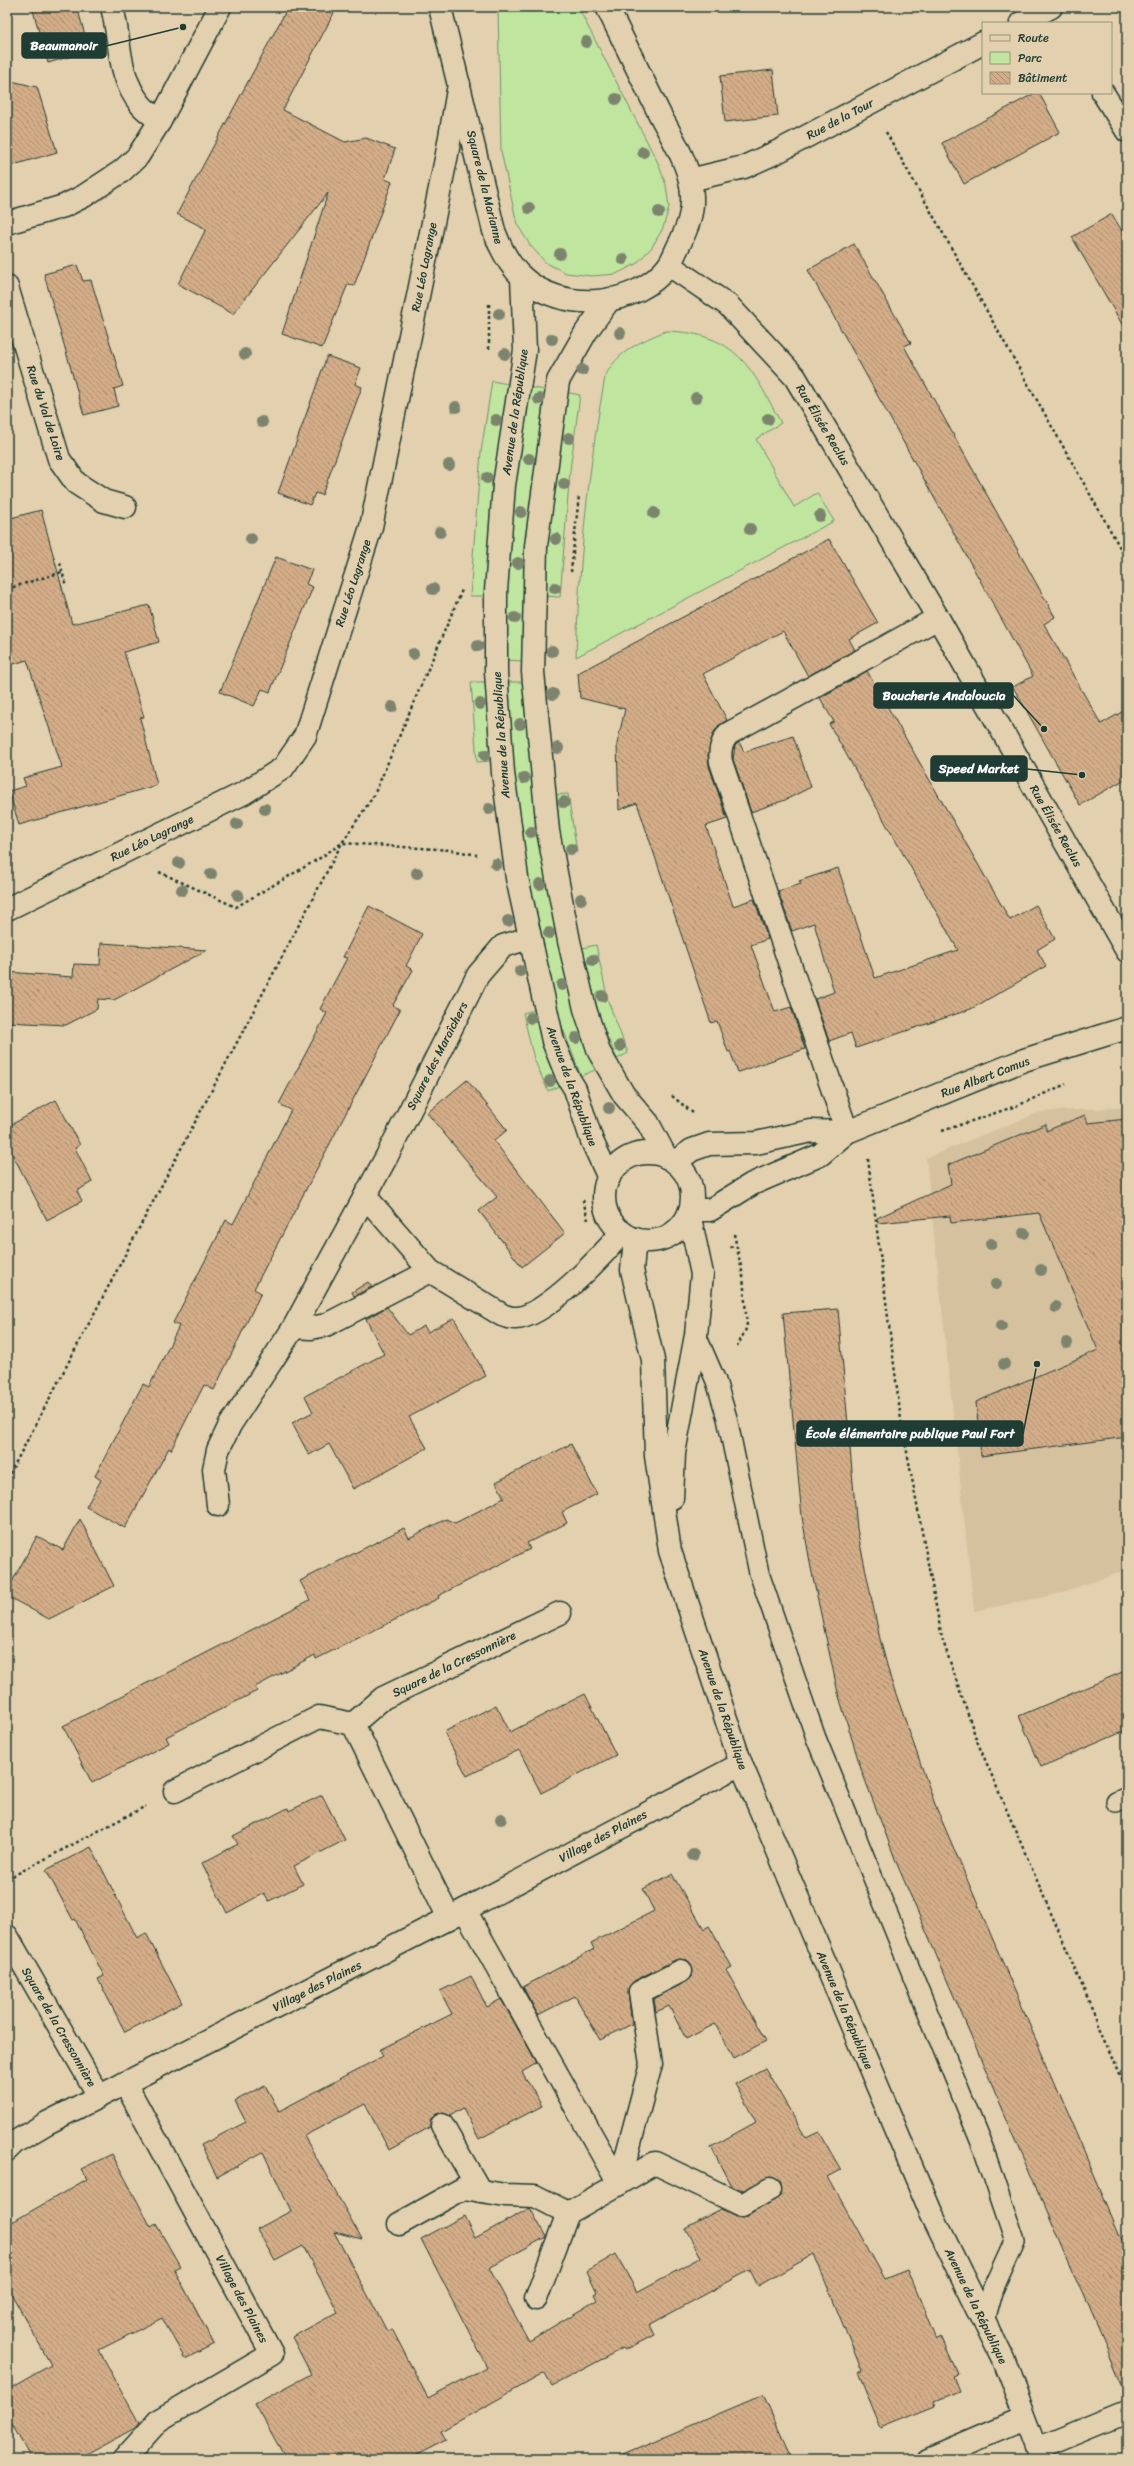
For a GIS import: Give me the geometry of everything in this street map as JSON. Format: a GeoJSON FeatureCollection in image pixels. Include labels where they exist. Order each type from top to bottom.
{"type":"FeatureCollection","features":[{"type":"Feature","properties":{"kind":"street"},"geometry":{"type":"LineString","coordinates":[[112,7],[125,78],[141,105],[160,121]]}},
{"type":"Feature","properties":{"kind":"street"},"geometry":{"type":"LineString","coordinates":[[7,223],[64,206],[103,185],[138,156],[160,121],[220,7]]}},
{"type":"Feature","properties":{"kind":"street","name":"Square de la Marianne"},"geometry":{"type":"LineString","coordinates":[[440,7],[494,231],[501,250],[522,277],[541,290],[559,297],[577,301],[610,299],[626,295],[646,285],[669,265],[688,225],[692,211],[690,180],[607,7]]}},
{"type":"Feature","properties":{"kind":"street"},"geometry":{"type":"LineString","coordinates":[[1024,22],[1053,13]]}},
{"type":"Feature","properties":{"kind":"street","name":"Rue de la Tour"},"geometry":{"type":"LineString","coordinates":[[690,180],[744,167],[777,152],[982,44]]}},
{"type":"Feature","properties":{"kind":"street","name":"Rue Léo Lagrange"},"geometry":{"type":"LineString","coordinates":[[9,903],[244,793],[283,768],[305,736],[371,527],[447,154],[459,84]]}},
{"type":"Feature","properties":{"kind":"street"},"geometry":{"type":"LineString","coordinates":[[1104,94],[1127,131]]}},
{"type":"Feature","properties":{"kind":"street","name":"Rue Élisée Reclus"},"geometry":{"type":"LineString","coordinates":[[669,265],[728,305],[795,377],[938,618],[1127,951]]}},
{"type":"Feature","properties":{"kind":"street","name":"Avenue de la République"},"geometry":{"type":"LineString","coordinates":[[522,277],[525,350],[504,485],[494,633],[503,773],[517,878],[529,938],[553,1041],[567,1076],[575,1089],[592,1141],[609,1178]]}},
{"type":"Feature","properties":{"kind":"street","name":"Rue du Val de Loire"},"geometry":{"type":"LineString","coordinates":[[7,287],[59,459],[76,483],[104,501],[125,507]]}},
{"type":"Feature","properties":{"kind":"street"},"geometry":{"type":"LineString","coordinates":[[610,299],[572,354],[557,387],[536,546],[533,672],[548,830],[569,941],[585,1009],[599,1052],[624,1095],[650,1126],[670,1160],[684,1172],[690,1183],[692,1197],[690,1212],[682,1226],[671,1235],[657,1240],[629,1236],[612,1221],[606,1207],[605,1192],[609,1178],[618,1166],[630,1158],[644,1153],[670,1160]]}},
{"type":"Feature","properties":{"kind":"street"},"geometry":{"type":"LineString","coordinates":[[847,1132],[721,762],[719,752],[722,741],[728,734],[938,618]]}},
{"type":"Feature","properties":{"kind":"street","name":"Square des Maraîchers"},"geometry":{"type":"LineString","coordinates":[[218,1505],[214,1469],[218,1450],[230,1425],[294,1327],[365,1196],[478,974],[503,946],[529,938]]}},
{"type":"Feature","properties":{"kind":"street","name":"Rue Albert Camus"},"geometry":{"type":"LineString","coordinates":[[690,1212],[710,1210],[757,1181],[820,1155],[847,1132],[1024,1060],[1127,1028]]}},
{"type":"Feature","properties":{"kind":"street","name":"Rue Albert Camus"},"geometry":{"type":"LineString","coordinates":[[670,1160],[709,1144],[756,1143],[811,1132],[847,1132]]}},
{"type":"Feature","properties":{"kind":"street"},"geometry":{"type":"LineString","coordinates":[[365,1196],[430,1271],[502,1315],[514,1318],[542,1308],[629,1236]]}},
{"type":"Feature","properties":{"kind":"street","name":"Avenue de la République"},"geometry":{"type":"LineString","coordinates":[[670,1552],[674,1453],[696,1335],[702,1274],[690,1212]]}},
{"type":"Feature","properties":{"kind":"street","name":"Avenue de la République"},"geometry":{"type":"LineString","coordinates":[[629,1236],[632,1270],[653,1360],[656,1456],[670,1552],[741,1764],[930,2210],[1003,2359],[1024,2418],[1039,2454]]}},
{"type":"Feature","properties":{"kind":"street"},"geometry":{"type":"LineString","coordinates":[[294,1327],[311,1328],[326,1325],[430,1271]]}},
{"type":"Feature","properties":{"kind":"street","name":"Square de la Cressonnière"},"geometry":{"type":"LineString","coordinates":[[353,1724],[383,1698],[560,1613]]}},
{"type":"Feature","properties":{"kind":"street"},"geometry":{"type":"LineString","coordinates":[[175,1791],[319,1717],[353,1724],[457,1914],[619,2184]]}},
{"type":"Feature","properties":{"kind":"street","name":"Village des Plaines"},"geometry":{"type":"LineString","coordinates":[[7,2150],[15,2142],[46,2123],[457,1914],[741,1764]]}},
{"type":"Feature","properties":{"kind":"street","name":"Square de la Cressonnière"},"geometry":{"type":"LineString","coordinates":[[7,1936],[99,2096]]}},
{"type":"Feature","properties":{"kind":"street"},"geometry":{"type":"LineString","coordinates":[[619,2184],[651,2064],[640,1992],[681,1971]]}},
{"type":"Feature","properties":{"kind":"street","name":"Village des Plaines"},"geometry":{"type":"LineString","coordinates":[[124,2459],[159,2420],[272,2354],[125,2083]]}},
{"type":"Feature","properties":{"kind":"street"},"geometry":{"type":"LineString","coordinates":[[442,2125],[480,2191]]}},
{"type":"Feature","properties":{"kind":"street"},"geometry":{"type":"LineString","coordinates":[[536,2299],[568,2213],[655,2163],[742,2205],[770,2189]]}},
{"type":"Feature","properties":{"kind":"street"},"geometry":{"type":"LineString","coordinates":[[399,2224],[464,2188],[504,2195],[535,2196],[568,2213]]}},
{"type":"Feature","properties":{"kind":"street"},"geometry":{"type":"LineString","coordinates":[[1039,2454],[1127,2412]]}},
{"type":"Feature","properties":{"kind":"street"},"geometry":{"type":"LineString","coordinates":[[928,2459],[1024,2418]]}},
{"type":"Feature","properties":{"kind":"lane"},"geometry":{"type":"LineString","coordinates":[[696,1335],[716,1381],[727,1418],[759,1573],[816,1738],[984,2150],[1015,2241],[992,2292],[984,2321]]}},
{"type":"Feature","properties":{"kind":"path"},"geometry":{"type":"LineString","coordinates":[[870,103],[1127,560]]}},
{"type":"Feature","properties":{"kind":"path"},"geometry":{"type":"LineString","coordinates":[[570,577],[579,491]]}},
{"type":"Feature","properties":{"kind":"path"},"geometry":{"type":"LineString","coordinates":[[60,563],[66,586]]}},
{"type":"Feature","properties":{"kind":"path"},"geometry":{"type":"LineString","coordinates":[[7,589],[62,572]]}},
{"type":"Feature","properties":{"kind":"path"},"geometry":{"type":"LineString","coordinates":[[7,1479],[342,843],[374,795],[457,600]]}},
{"type":"Feature","properties":{"kind":"path"},"geometry":{"type":"LineString","coordinates":[[158,872],[236,907],[320,858],[342,843],[451,850],[477,855]]}},
{"type":"Feature","properties":{"kind":"path"},"geometry":{"type":"LineString","coordinates":[[650,1126],[702,1114],[709,1144]]}},
{"type":"Feature","properties":{"kind":"path"},"geometry":{"type":"LineString","coordinates":[[868,1152],[901,1420],[942,1638],[977,1741],[1127,2090]]}},
{"type":"Feature","properties":{"kind":"path"},"geometry":{"type":"LineString","coordinates":[[580,1192],[599,1260]]}},
{"type":"Feature","properties":{"kind":"path"},"geometry":{"type":"LineString","coordinates":[[699,1254],[736,1246],[726,1201]]}},
{"type":"Feature","properties":{"kind":"path"},"geometry":{"type":"LineString","coordinates":[[7,1879],[175,1791]]}},
{"type":"Feature","properties":{"kind":"shaded area"},"geometry":{"type":"Polygon","coordinates":[[[1127,1107],[1127,1570],[1054,1595],[974,1611],[926,1158],[1040,1112],[1127,1107]]]}},
{"type":"Feature","properties":{"kind":"green space"},"geometry":{"type":"Polygon","coordinates":[[[498,7],[578,7],[658,163],[666,185],[669,207],[663,228],[652,247],[636,264],[616,274],[592,276],[566,273],[546,263],[530,245],[517,224],[501,151],[498,7]]]}},
{"type":"Feature","properties":{"kind":"green space"},"geometry":{"type":"Polygon","coordinates":[[[666,331],[690,333],[710,338],[726,346],[739,357],[760,385],[781,423],[756,439],[794,507],[817,493],[834,521],[576,657],[579,587],[585,517],[605,377],[616,361],[630,348],[666,331]]]}},
{"type":"Feature","properties":{"kind":"green space"},"geometry":{"type":"Polygon","coordinates":[[[492,381],[508,384],[492,491],[485,596],[470,596],[481,452],[492,381]]]}},
{"type":"Feature","properties":{"kind":"green space"},"geometry":{"type":"Polygon","coordinates":[[[528,387],[545,390],[532,492],[526,559],[523,661],[505,660],[505,626],[511,523],[528,387]]]}},
{"type":"Feature","properties":{"kind":"green space"},"geometry":{"type":"Polygon","coordinates":[[[565,392],[580,395],[570,470],[560,597],[544,596],[545,548],[565,392]]]}},
{"type":"Feature","properties":{"kind":"green space"},"geometry":{"type":"Polygon","coordinates":[[[471,682],[486,682],[491,761],[477,762],[471,682]]]}},
{"type":"Feature","properties":{"kind":"green space"},"geometry":{"type":"Polygon","coordinates":[[[507,682],[524,682],[532,774],[597,1069],[581,1076],[557,1013],[530,887],[517,814],[507,682]]]}},
{"type":"Feature","properties":{"kind":"green space"},"geometry":{"type":"Polygon","coordinates":[[[568,794],[577,852],[563,855],[553,795],[568,794]]]}},
{"type":"Feature","properties":{"kind":"green space"},"geometry":{"type":"Polygon","coordinates":[[[596,945],[608,1001],[628,1053],[617,1059],[601,1022],[582,948],[596,945]]]}},
{"type":"Feature","properties":{"kind":"green space"},"geometry":{"type":"Polygon","coordinates":[[[535,1010],[546,1055],[562,1085],[548,1091],[534,1059],[523,1013],[535,1010]]]}},
{"type":"Feature","properties":{"kind":"building"},"geometry":{"type":"Polygon","coordinates":[[[32,7],[77,7],[85,35],[77,37],[82,53],[48,63],[32,7]]]}},
{"type":"Feature","properties":{"kind":"building"},"geometry":{"type":"Polygon","coordinates":[[[288,7],[337,7],[283,110],[345,142],[366,138],[395,149],[385,179],[392,182],[354,286],[348,284],[322,348],[282,334],[328,193],[233,314],[178,284],[206,229],[177,214],[288,7]]]}},
{"type":"Feature","properties":{"kind":"building"},"geometry":{"type":"Polygon","coordinates":[[[773,70],[778,116],[725,122],[720,76],[773,70]]]}},
{"type":"Feature","properties":{"kind":"building"},"geometry":{"type":"Polygon","coordinates":[[[7,80],[37,87],[57,152],[7,167],[7,80]]]}},
{"type":"Feature","properties":{"kind":"building"},"geometry":{"type":"Polygon","coordinates":[[[1033,94],[1040,94],[1060,132],[964,184],[942,143],[1033,94]]]}},
{"type":"Feature","properties":{"kind":"building"},"geometry":{"type":"Polygon","coordinates":[[[1112,214],[1127,240],[1127,333],[1072,237],[1112,214]]]}},
{"type":"Feature","properties":{"kind":"building"},"geometry":{"type":"Polygon","coordinates":[[[854,244],[911,343],[904,346],[1055,617],[1044,624],[1101,724],[1127,709],[1127,778],[1080,805],[1013,687],[1033,676],[808,270],[854,244]]]}},
{"type":"Feature","properties":{"kind":"building"},"geometry":{"type":"Polygon","coordinates":[[[77,265],[83,281],[91,280],[123,386],[114,389],[118,406],[84,415],[44,274],[77,265]]]}},
{"type":"Feature","properties":{"kind":"building"},"geometry":{"type":"Polygon","coordinates":[[[327,356],[361,368],[355,384],[362,387],[322,495],[315,493],[310,505],[278,493],[327,356]]]}},
{"type":"Feature","properties":{"kind":"building"},"geometry":{"type":"Polygon","coordinates":[[[41,510],[72,624],[149,605],[159,642],[124,652],[144,717],[140,718],[157,785],[19,825],[9,791],[26,786],[23,778],[62,767],[27,660],[7,666],[7,519],[41,510]]]}},
{"type":"Feature","properties":{"kind":"building"},"geometry":{"type":"Polygon","coordinates":[[[829,539],[878,623],[849,639],[855,650],[808,676],[783,631],[703,674],[727,720],[718,726],[713,734],[708,755],[709,766],[727,819],[706,826],[733,906],[754,899],[768,939],[751,945],[775,1012],[791,1007],[805,1049],[738,1072],[730,1051],[728,1052],[717,1021],[711,1023],[637,803],[619,810],[617,744],[625,709],[580,698],[578,673],[829,539]]]}},
{"type":"Feature","properties":{"kind":"building"},"geometry":{"type":"Polygon","coordinates":[[[276,557],[312,570],[306,584],[313,587],[270,692],[262,689],[254,706],[220,692],[276,557]]]}},
{"type":"Feature","properties":{"kind":"building"},"geometry":{"type":"Polygon","coordinates":[[[867,671],[1010,920],[1036,905],[1055,939],[1037,950],[1046,966],[971,1009],[856,1048],[851,1033],[829,1041],[815,999],[834,992],[814,923],[792,931],[778,891],[801,884],[799,881],[838,868],[875,978],[958,950],[829,724],[834,722],[820,698],[867,671]]]}},
{"type":"Feature","properties":{"kind":"building"},"geometry":{"type":"Polygon","coordinates":[[[793,736],[811,787],[785,800],[751,812],[733,759],[735,746],[739,742],[744,752],[793,736]]]}},
{"type":"Feature","properties":{"kind":"building"},"geometry":{"type":"Polygon","coordinates":[[[369,906],[422,934],[406,966],[413,970],[393,1005],[400,1010],[254,1289],[261,1293],[214,1390],[204,1385],[171,1450],[169,1448],[125,1528],[86,1507],[101,1480],[95,1476],[143,1384],[149,1387],[179,1326],[173,1323],[226,1220],[233,1224],[291,1110],[279,1104],[327,1013],[320,1009],[347,958],[343,957],[369,906]]]}},
{"type":"Feature","properties":{"kind":"building"},"geometry":{"type":"Polygon","coordinates":[[[101,943],[207,950],[114,1000],[98,999],[97,1009],[66,1025],[7,1022],[7,972],[73,977],[74,964],[100,965],[101,943]]]}},
{"type":"Feature","properties":{"kind":"building"},"geometry":{"type":"Polygon","coordinates":[[[467,1080],[507,1130],[494,1141],[565,1233],[522,1267],[479,1211],[497,1197],[427,1113],[467,1080]]]}},
{"type":"Feature","properties":{"kind":"building"},"geometry":{"type":"Polygon","coordinates":[[[56,1100],[80,1145],[75,1148],[92,1182],[77,1191],[82,1201],[47,1220],[7,1144],[7,1127],[56,1100]]]}},
{"type":"Feature","properties":{"kind":"building"},"geometry":{"type":"Polygon","coordinates":[[[1085,1115],[1088,1123],[1127,1119],[1127,1437],[981,1456],[976,1402],[1098,1350],[1039,1213],[951,1223],[950,1216],[878,1223],[877,1218],[951,1184],[948,1165],[1046,1124],[1046,1131],[1085,1115]]]}},
{"type":"Feature","properties":{"kind":"building"},"geometry":{"type":"Polygon","coordinates":[[[368,1282],[372,1287],[354,1296],[352,1292],[368,1282]]]}},
{"type":"Feature","properties":{"kind":"building"},"geometry":{"type":"Polygon","coordinates":[[[387,1307],[408,1335],[424,1326],[428,1332],[454,1318],[486,1376],[409,1417],[427,1448],[353,1489],[329,1444],[309,1455],[292,1423],[313,1412],[305,1396],[384,1354],[366,1319],[387,1307]]]}},
{"type":"Feature","properties":{"kind":"building"},"geometry":{"type":"Polygon","coordinates":[[[838,1309],[857,1529],[880,1639],[891,1680],[936,1807],[1127,2252],[1127,2398],[897,1864],[861,1769],[838,1693],[811,1568],[802,1517],[783,1313],[838,1309]]]}},
{"type":"Feature","properties":{"kind":"building"},"geometry":{"type":"Polygon","coordinates":[[[571,1444],[597,1494],[562,1512],[567,1523],[527,1543],[530,1549],[438,1596],[439,1598],[316,1659],[315,1655],[255,1687],[257,1691],[166,1737],[169,1743],[92,1783],[63,1726],[310,1600],[300,1581],[404,1528],[409,1538],[446,1519],[455,1523],[504,1498],[496,1482],[571,1444]]]}},
{"type":"Feature","properties":{"kind":"building"},"geometry":{"type":"Polygon","coordinates":[[[80,1519],[114,1586],[49,1619],[7,1596],[7,1591],[37,1536],[63,1550],[80,1519]]]}},
{"type":"Feature","properties":{"kind":"building"},"geometry":{"type":"Polygon","coordinates":[[[1127,1670],[1127,1730],[1041,1767],[1019,1716],[1127,1670]]]}},
{"type":"Feature","properties":{"kind":"building"},"geometry":{"type":"Polygon","coordinates":[[[585,1694],[616,1755],[541,1793],[519,1750],[467,1776],[444,1732],[496,1705],[510,1732],[585,1694]]]}},
{"type":"Feature","properties":{"kind":"building"},"geometry":{"type":"Polygon","coordinates":[[[322,1795],[345,1840],[294,1866],[303,1884],[269,1901],[264,1893],[227,1913],[202,1863],[238,1844],[233,1836],[288,1808],[289,1811],[322,1795]]]}},
{"type":"Feature","properties":{"kind":"building"},"geometry":{"type":"Polygon","coordinates":[[[91,1847],[137,1938],[146,1933],[182,2003],[125,2032],[98,1979],[104,1976],[75,1919],[73,1920],[46,1870],[91,1847]]]}},
{"type":"Feature","properties":{"kind":"building"},"geometry":{"type":"Polygon","coordinates":[[[672,1874],[704,1929],[709,1926],[732,1967],[726,1970],[766,2041],[734,2058],[715,2024],[686,2039],[669,2006],[656,2012],[654,1999],[692,1977],[692,1966],[687,1960],[675,1960],[634,1981],[629,1987],[628,1993],[632,2024],[600,2040],[575,1996],[538,2015],[523,1987],[594,1949],[591,1943],[654,1911],[643,1889],[672,1874]]]}},
{"type":"Feature","properties":{"kind":"building"},"geometry":{"type":"Polygon","coordinates":[[[471,1976],[487,2007],[501,1999],[537,2063],[522,2072],[542,2106],[479,2139],[463,2108],[450,2116],[442,2113],[436,2114],[431,2119],[430,2127],[389,2150],[365,2104],[304,2136],[362,2239],[334,2232],[387,2331],[392,2329],[428,2398],[487,2367],[421,2239],[464,2216],[475,2238],[530,2208],[546,2237],[489,2268],[529,2341],[597,2300],[594,2294],[597,2292],[587,2271],[616,2254],[637,2292],[701,2257],[685,2228],[721,2209],[737,2216],[748,2216],[781,2195],[781,2182],[770,2177],[742,2191],[731,2186],[711,2147],[756,2122],[735,2084],[765,2068],[806,2138],[819,2132],[841,2170],[828,2177],[885,2279],[908,2270],[936,2339],[941,2336],[958,2374],[953,2376],[959,2391],[934,2401],[936,2406],[881,2428],[858,2372],[862,2371],[814,2254],[758,2286],[750,2270],[649,2325],[654,2335],[625,2350],[623,2348],[552,2386],[545,2373],[441,2431],[446,2440],[409,2459],[286,2459],[255,2404],[311,2374],[292,2337],[338,2312],[303,2246],[275,2261],[257,2229],[291,2211],[263,2152],[217,2177],[201,2145],[246,2122],[235,2101],[265,2085],[279,2111],[383,2056],[379,2050],[452,2014],[440,1991],[471,1976]]]}},
{"type":"Feature","properties":{"kind":"building"},"geometry":{"type":"Polygon","coordinates":[[[112,2154],[151,2227],[156,2224],[180,2266],[174,2269],[214,2344],[185,2359],[162,2318],[99,2350],[139,2423],[135,2428],[78,2459],[31,2459],[7,2415],[7,2390],[51,2365],[7,2286],[7,2225],[87,2179],[81,2169],[112,2154]]]}},
{"type":"Feature","properties":{"kind":"building"},"geometry":{"type":"Polygon","coordinates":[[[763,2395],[792,2459],[612,2459],[763,2395]]]}},
{"type":"Feature","properties":{"kind":"place","name":"Beaumanoir"},"geometry":{"type":"Point","coordinates":[183,27]}},
{"type":"Feature","properties":{"kind":"place","name":"Boucherie Andaloucia"},"geometry":{"type":"Point","coordinates":[1044,729]}},
{"type":"Feature","properties":{"kind":"place","name":"Speed Market"},"geometry":{"type":"Point","coordinates":[1082,775]}},
{"type":"Feature","properties":{"kind":"place","name":"École élémentaire publique Paul Fort"},"geometry":{"type":"Point","coordinates":[1037,1364]}}]}
